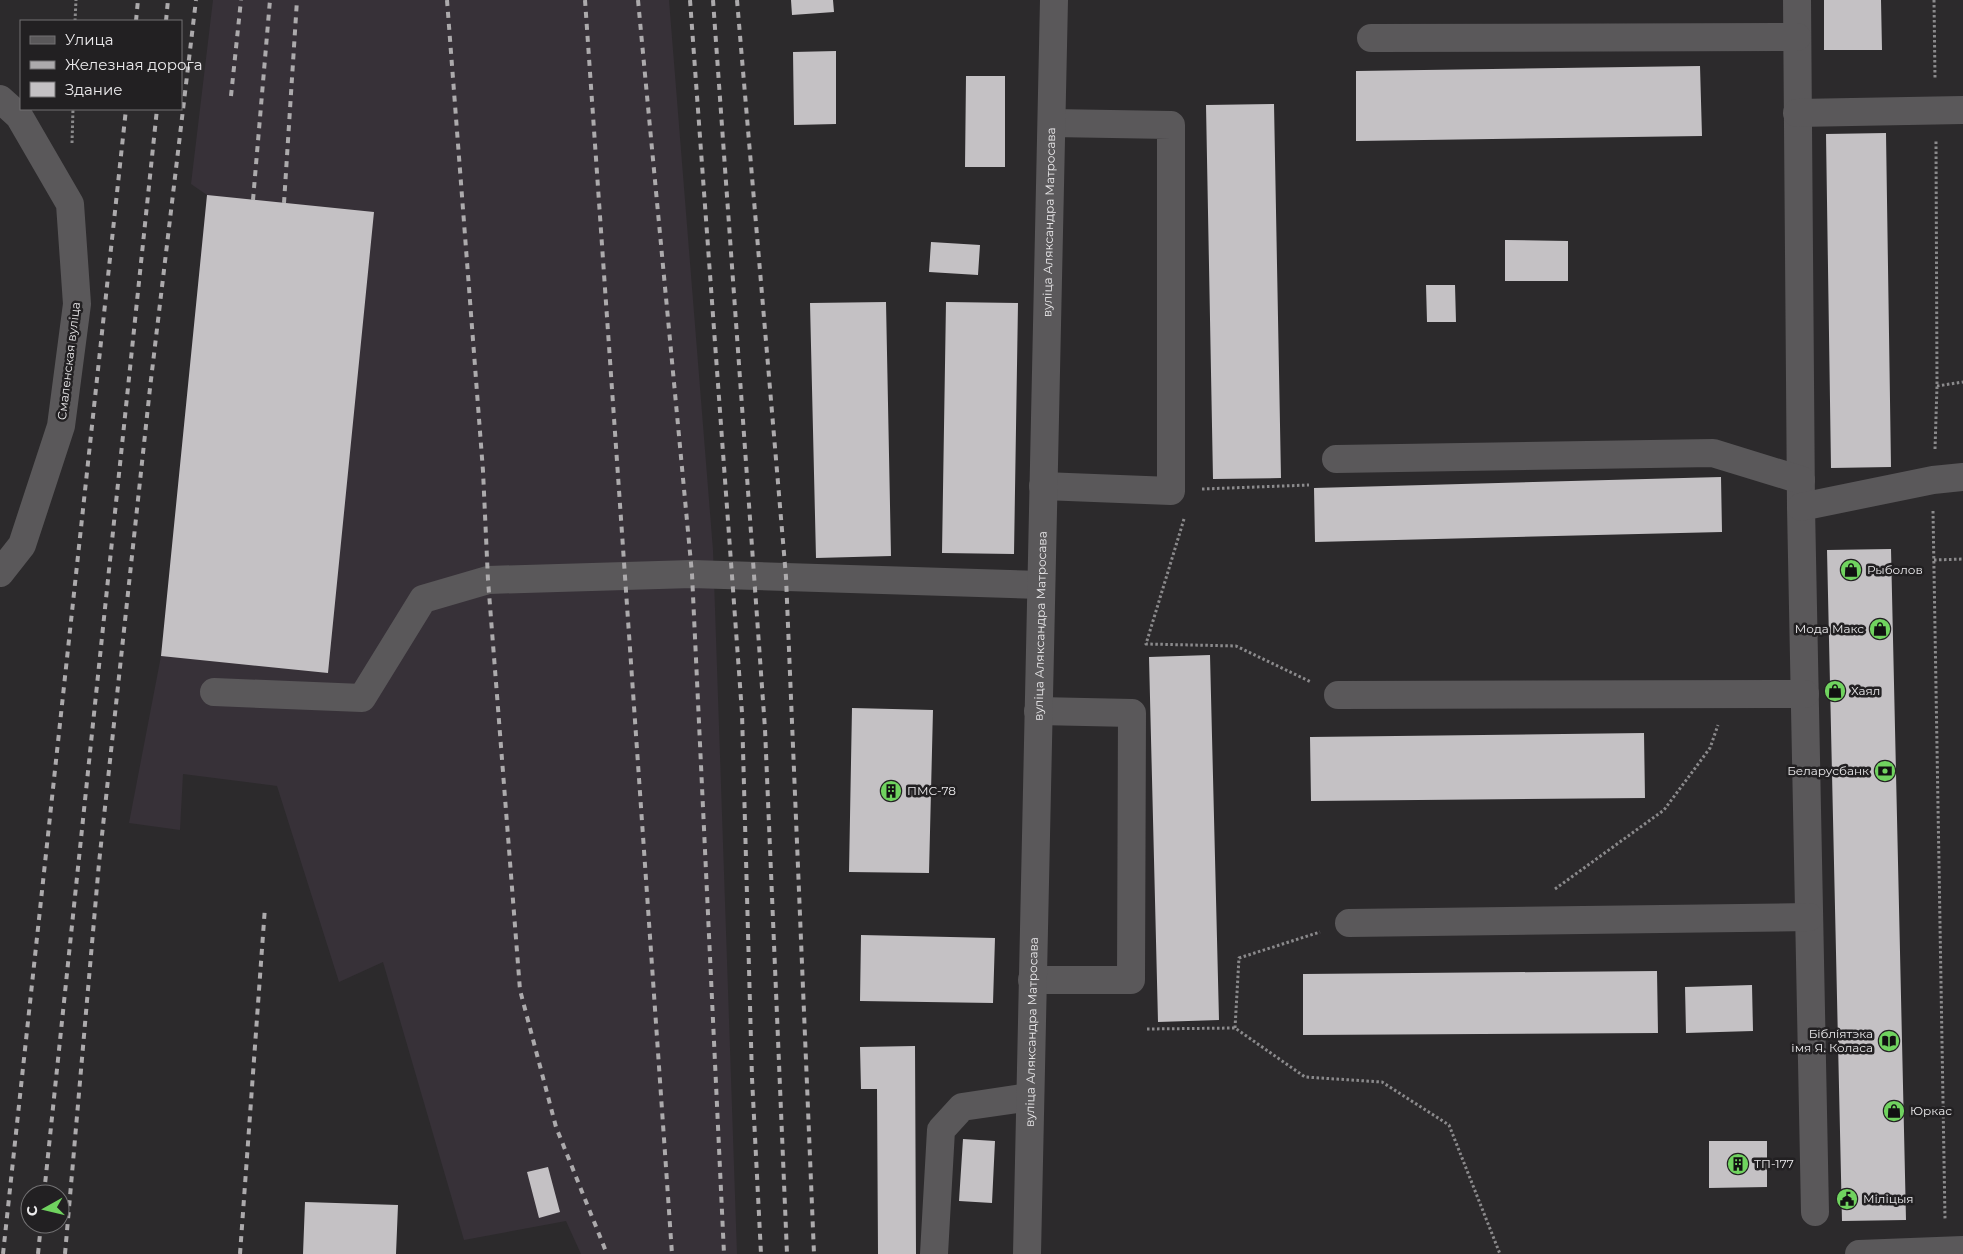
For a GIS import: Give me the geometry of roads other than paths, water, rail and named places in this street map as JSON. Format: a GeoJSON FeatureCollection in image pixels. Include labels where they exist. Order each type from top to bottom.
{"type":"FeatureCollection","features":[{"type":"Feature","properties":{"kind":"street","name":"вуліца Аляксандра Матросава"},"geometry":{"type":"LineString","coordinates":[[1027,1254],[1042,486],[1054,0]]}},
{"type":"Feature","properties":{"kind":"street"},"geometry":{"type":"LineString","coordinates":[[1797,0],[1801,507],[1815,1212]]}},
{"type":"Feature","properties":{"kind":"street"},"geometry":{"type":"LineString","coordinates":[[1371,38],[1797,37]]}},
{"type":"Feature","properties":{"kind":"street","name":"Смаленская вуліца"},"geometry":{"type":"LineString","coordinates":[[0,99],[19,116],[70,204],[77,304],[61,426],[22,545],[0,573]]}},
{"type":"Feature","properties":{"kind":"street"},"geometry":{"type":"LineString","coordinates":[[1797,113],[1963,110]]}},
{"type":"Feature","properties":{"kind":"street"},"geometry":{"type":"LineString","coordinates":[[1042,486],[1171,491],[1171,124],[1052,123]]}},
{"type":"Feature","properties":{"kind":"street"},"geometry":{"type":"LineString","coordinates":[[1336,459],[1714,454],[1801,480]]}},
{"type":"Feature","properties":{"kind":"street"},"geometry":{"type":"LineString","coordinates":[[1801,507],[1933,480],[1963,477]]}},
{"type":"Feature","properties":{"kind":"street"},"geometry":{"type":"LineString","coordinates":[[214,692],[362,698],[423,599],[488,580],[692,574],[1041,585]]}},
{"type":"Feature","properties":{"kind":"street"},"geometry":{"type":"LineString","coordinates":[[1338,695],[1805,694]]}},
{"type":"Feature","properties":{"kind":"street"},"geometry":{"type":"LineString","coordinates":[[1032,980],[1131,980],[1132,714],[1038,711]]}},
{"type":"Feature","properties":{"kind":"street"},"geometry":{"type":"LineString","coordinates":[[1349,923],[1809,917]]}},
{"type":"Feature","properties":{"kind":"street"},"geometry":{"type":"LineString","coordinates":[[934,1254],[941,1130],[962,1107],[1030,1098]]}},
{"type":"Feature","properties":{"kind":"street"},"geometry":{"type":"LineString","coordinates":[[1859,1254],[1954,1250]]}},
{"type":"Feature","properties":{"kind":"railway"},"geometry":{"type":"LineString","coordinates":[[136,20],[138,0]]}},
{"type":"Feature","properties":{"kind":"railway"},"geometry":{"type":"LineString","coordinates":[[166,20],[168,0]]}},
{"type":"Feature","properties":{"kind":"railway"},"geometry":{"type":"LineString","coordinates":[[65,1254],[99,863],[150,388],[196,0]]}},
{"type":"Feature","properties":{"kind":"railway"},"geometry":{"type":"LineString","coordinates":[[231,96],[241,0]]}},
{"type":"Feature","properties":{"kind":"railway"},"geometry":{"type":"LineString","coordinates":[[253,200],[270,0]]}},
{"type":"Feature","properties":{"kind":"railway"},"geometry":{"type":"LineString","coordinates":[[284,203],[297,0]]}},
{"type":"Feature","properties":{"kind":"railway"},"geometry":{"type":"LineString","coordinates":[[447,0],[483,471],[488,580],[520,990],[556,1127],[607,1254]]}},
{"type":"Feature","properties":{"kind":"railway"},"geometry":{"type":"LineString","coordinates":[[585,0],[672,1254]]}},
{"type":"Feature","properties":{"kind":"railway"},"geometry":{"type":"LineString","coordinates":[[638,0],[692,574],[724,1254]]}},
{"type":"Feature","properties":{"kind":"railway"},"geometry":{"type":"LineString","coordinates":[[690,0],[742,713],[752,1078],[761,1254]]}},
{"type":"Feature","properties":{"kind":"railway"},"geometry":{"type":"LineString","coordinates":[[713,0],[765,729],[787,1254]]}},
{"type":"Feature","properties":{"kind":"railway"},"geometry":{"type":"LineString","coordinates":[[737,0],[786,577],[814,1254]]}},
{"type":"Feature","properties":{"kind":"railway"},"geometry":{"type":"LineString","coordinates":[[3,1254],[126,110]]}},
{"type":"Feature","properties":{"kind":"railway"},"geometry":{"type":"LineString","coordinates":[[45,1184],[157,110]]}},
{"type":"Feature","properties":{"kind":"railway"},"geometry":{"type":"LineString","coordinates":[[240,1254],[265,907]]}},
{"type":"Feature","properties":{"kind":"railway"},"geometry":{"type":"LineString","coordinates":[[38,1254],[40,1234]]}},
{"type":"Feature","properties":{"kind":"place","name":"Рыболов"},"geometry":{"type":"Point","coordinates":[1851,570]}},
{"type":"Feature","properties":{"kind":"place","name":"Мода Макс"},"geometry":{"type":"Point","coordinates":[1880,629]}},
{"type":"Feature","properties":{"kind":"place","name":"Хаял"},"geometry":{"type":"Point","coordinates":[1835,691]}},
{"type":"Feature","properties":{"kind":"place","name":"Беларусбанк"},"geometry":{"type":"Point","coordinates":[1885,771]}},
{"type":"Feature","properties":{"kind":"place","name":"ПМС-78"},"geometry":{"type":"Point","coordinates":[891,791]}},
{"type":"Feature","properties":{"kind":"place","name":"Бібліятэка імя Я. Коласа"},"geometry":{"type":"Point","coordinates":[1889,1041]}},
{"type":"Feature","properties":{"kind":"place","name":"Юркас"},"geometry":{"type":"Point","coordinates":[1894,1111]}},
{"type":"Feature","properties":{"kind":"place","name":"ТП-177"},"geometry":{"type":"Point","coordinates":[1738,1164]}},
{"type":"Feature","properties":{"kind":"place","name":"Міліцыя"},"geometry":{"type":"Point","coordinates":[1847,1199]}}]}
